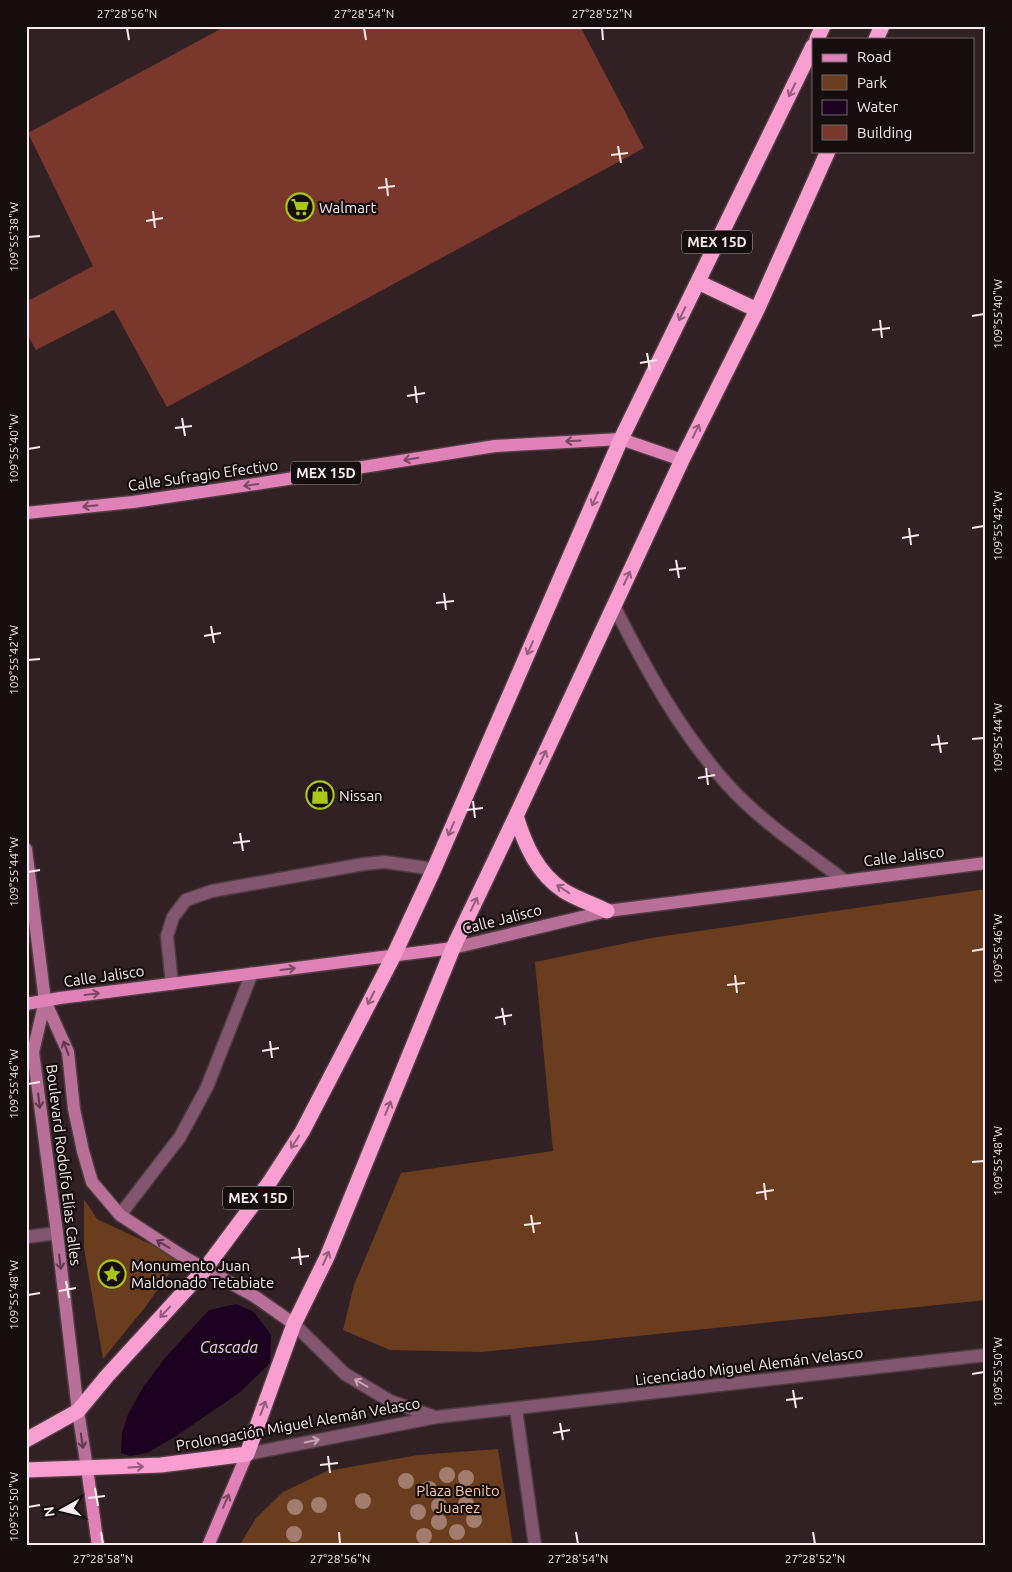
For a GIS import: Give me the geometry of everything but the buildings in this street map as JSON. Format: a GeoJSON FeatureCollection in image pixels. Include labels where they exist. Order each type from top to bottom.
{"type":"FeatureCollection","features":[{"type":"Feature","properties":{"kind":"highway"},"geometry":{"type":"LineString","coordinates":[[817,38],[823,26]]}},
{"type":"Feature","properties":{"kind":"highway"},"geometry":{"type":"LineString","coordinates":[[876,38],[882,26]]}},
{"type":"Feature","properties":{"kind":"highway","name":"MEX 15D"},"geometry":{"type":"LineString","coordinates":[[26,1440],[78,1411],[107,1376],[205,1269],[269,1183],[302,1132],[394,955],[434,869],[621,439],[812,48]]}},
{"type":"Feature","properties":{"kind":"highway"},"geometry":{"type":"LineString","coordinates":[[247,1454],[294,1324],[327,1257],[453,948],[682,460],[756,310],[828,152]]}},
{"type":"Feature","properties":{"kind":"highway"},"geometry":{"type":"LineString","coordinates":[[698,282],[756,310]]}},
{"type":"Feature","properties":{"kind":"highway"},"geometry":{"type":"LineString","coordinates":[[516,816],[524,841],[545,875],[564,891],[607,911]]}},
{"type":"Feature","properties":{"kind":"highway","name":"Prolongación Miguel Alemán Velasco"},"geometry":{"type":"LineString","coordinates":[[26,1470],[161,1465],[247,1454]]}},
{"type":"Feature","properties":{"kind":"main road"},"geometry":{"type":"LineString","coordinates":[[621,439],[682,460]]}},
{"type":"Feature","properties":{"kind":"main road","name":"Calle Sufragio Efectivo"},"geometry":{"type":"LineString","coordinates":[[26,513],[133,502],[247,486],[495,446],[621,439]]}},
{"type":"Feature","properties":{"kind":"main road","name":"Boulevard Rodolfo Elías Calles"},"geometry":{"type":"LineString","coordinates":[[26,849],[45,1001],[33,1052],[78,1411],[98,1546]]}},
{"type":"Feature","properties":{"kind":"main road","name":"Calle Jalisco"},"geometry":{"type":"LineString","coordinates":[[26,1004],[453,948],[607,911],[986,863]]}},
{"type":"Feature","properties":{"kind":"main road"},"geometry":{"type":"LineString","coordinates":[[45,1001],[68,1052],[74,1109],[92,1182],[120,1215],[150,1236],[254,1296],[294,1324]]}},
{"type":"Feature","properties":{"kind":"main road"},"geometry":{"type":"LineString","coordinates":[[208,1546],[247,1454]]}},
{"type":"Feature","properties":{"kind":"street"},"geometry":{"type":"LineString","coordinates":[[614,606],[647,672],[685,732],[727,784],[769,823],[844,880]]}},
{"type":"Feature","properties":{"kind":"street"},"geometry":{"type":"LineString","coordinates":[[172,984],[168,936],[173,917],[186,900],[212,891],[364,864],[385,862],[434,869]]}},
{"type":"Feature","properties":{"kind":"street"},"geometry":{"type":"LineString","coordinates":[[120,1215],[180,1137],[207,1088],[252,973]]}},
{"type":"Feature","properties":{"kind":"street"},"geometry":{"type":"LineString","coordinates":[[26,1237],[57,1233]]}},
{"type":"Feature","properties":{"kind":"street"},"geometry":{"type":"LineString","coordinates":[[294,1324],[345,1374],[390,1401],[437,1417]]}},
{"type":"Feature","properties":{"kind":"street","name":"Licenciado Miguel Alemán Velasco"},"geometry":{"type":"LineString","coordinates":[[516,1409],[986,1355]]}},
{"type":"Feature","properties":{"kind":"street"},"geometry":{"type":"LineString","coordinates":[[516,1409],[535,1546]]}},
{"type":"Feature","properties":{"kind":"street","name":"Prolongación Miguel Alemán Velasco"},"geometry":{"type":"LineString","coordinates":[[247,1454],[437,1417],[516,1409]]}},
{"type":"Feature","properties":{"kind":"green space"},"geometry":{"type":"Polygon","coordinates":[[[986,889],[986,1300],[482,1352],[390,1350],[343,1330],[354,1285],[401,1173],[553,1151],[535,962],[651,938],[986,889]]]}},
{"type":"Feature","properties":{"kind":"green space"},"geometry":{"type":"Polygon","coordinates":[[[84,1199],[97,1219],[180,1258],[146,1306],[103,1359],[84,1248],[84,1199]]]}},
{"type":"Feature","properties":{"kind":"green space","name":"Plaza Benito Juarez"},"geometry":{"type":"Polygon","coordinates":[[[498,1449],[513,1546],[239,1546],[256,1518],[283,1492],[327,1471],[418,1455],[498,1449]]]}},
{"type":"Feature","properties":{"kind":"water","name":"Cascada"},"geometry":{"type":"Polygon","coordinates":[[[236,1304],[254,1312],[271,1335],[270,1363],[239,1393],[176,1436],[147,1453],[130,1456],[121,1453],[122,1433],[128,1414],[144,1386],[165,1358],[209,1310],[236,1304]]]}},
{"type":"Feature","properties":{"kind":"place","name":"Walmart"},"geometry":{"type":"Point","coordinates":[300,207]}},
{"type":"Feature","properties":{"kind":"place","name":"Nissan"},"geometry":{"type":"Point","coordinates":[320,795]}},
{"type":"Feature","properties":{"kind":"place","name":"Monumento Juan Maldonado Tetabiate"},"geometry":{"type":"Point","coordinates":[112,1274]}}]}
